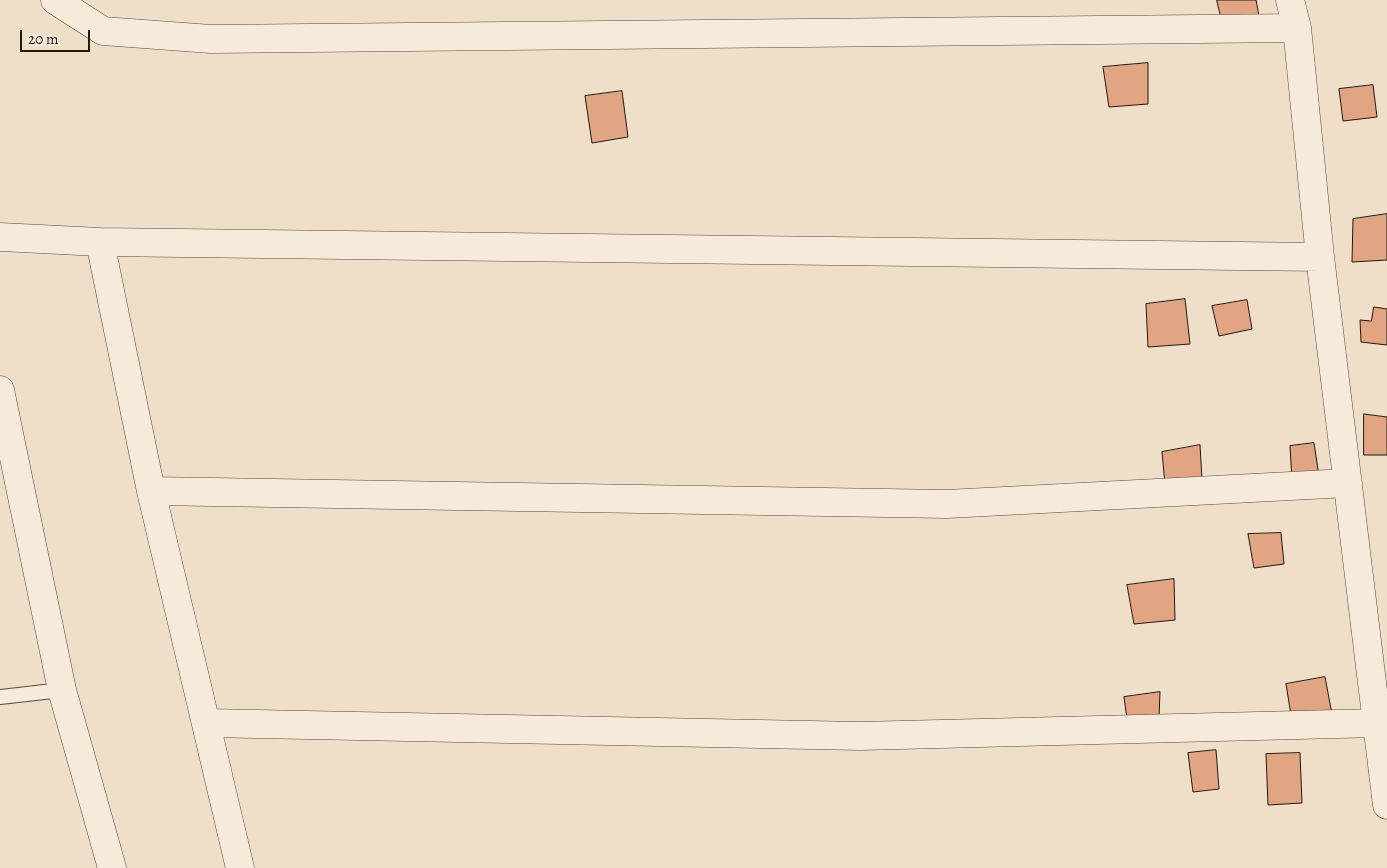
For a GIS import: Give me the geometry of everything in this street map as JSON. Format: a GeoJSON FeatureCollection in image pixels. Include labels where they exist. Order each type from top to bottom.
{"type":"FeatureCollection","features":[{"type":"Feature","properties":{"kind":"street"},"geometry":{"type":"LineString","coordinates":[[55,0],[104,31],[211,39],[1297,28]]}},
{"type":"Feature","properties":{"kind":"street"},"geometry":{"type":"LineString","coordinates":[[1290,0],[1297,28],[1320,257],[1387,805]]}},
{"type":"Feature","properties":{"kind":"street"},"geometry":{"type":"LineString","coordinates":[[0,237],[100,242],[1320,257]]}},
{"type":"Feature","properties":{"kind":"street"},"geometry":{"type":"LineString","coordinates":[[100,242],[150,490],[240,868]]}},
{"type":"Feature","properties":{"kind":"street"},"geometry":{"type":"LineString","coordinates":[[0,390],[8,476],[62,690],[112,868]]}},
{"type":"Feature","properties":{"kind":"street"},"geometry":{"type":"LineString","coordinates":[[150,490],[947,504],[1348,483]]}},
{"type":"Feature","properties":{"kind":"street"},"geometry":{"type":"LineString","coordinates":[[206,723],[860,736],[1378,723]]}},
{"type":"Feature","properties":{"kind":"lane"},"geometry":{"type":"LineString","coordinates":[[0,697],[62,690]]}},
{"type":"Feature","properties":{"kind":"building"},"geometry":{"type":"Polygon","coordinates":[[[1217,0],[1256,0],[1259,16],[1222,21],[1217,0]]]}},
{"type":"Feature","properties":{"kind":"building"},"geometry":{"type":"Polygon","coordinates":[[[1148,63],[1148,104],[1109,107],[1103,67],[1148,63]]]}},
{"type":"Feature","properties":{"kind":"building"},"geometry":{"type":"Polygon","coordinates":[[[1373,85],[1377,117],[1343,121],[1339,89],[1373,85]]]}},
{"type":"Feature","properties":{"kind":"building"},"geometry":{"type":"Polygon","coordinates":[[[622,91],[628,137],[592,143],[585,96],[622,91]]]}},
{"type":"Feature","properties":{"kind":"building"},"geometry":{"type":"Polygon","coordinates":[[[1387,214],[1387,260],[1352,262],[1353,219],[1387,214]]]}},
{"type":"Feature","properties":{"kind":"building"},"geometry":{"type":"Polygon","coordinates":[[[1185,299],[1190,344],[1148,347],[1146,304],[1185,299]]]}},
{"type":"Feature","properties":{"kind":"building"},"geometry":{"type":"Polygon","coordinates":[[[1247,300],[1252,329],[1219,336],[1212,306],[1247,300]]]}},
{"type":"Feature","properties":{"kind":"building"},"geometry":{"type":"Polygon","coordinates":[[[1374,307],[1387,309],[1387,345],[1361,342],[1360,320],[1371,321],[1374,307]]]}},
{"type":"Feature","properties":{"kind":"building"},"geometry":{"type":"Polygon","coordinates":[[[1364,414],[1387,417],[1387,455],[1364,455],[1364,414]]]}},
{"type":"Feature","properties":{"kind":"building"},"geometry":{"type":"Polygon","coordinates":[[[1314,443],[1319,476],[1292,480],[1290,446],[1314,443]]]}},
{"type":"Feature","properties":{"kind":"building"},"geometry":{"type":"Polygon","coordinates":[[[1200,445],[1202,480],[1165,484],[1162,452],[1200,445]]]}},
{"type":"Feature","properties":{"kind":"building"},"geometry":{"type":"Polygon","coordinates":[[[1281,533],[1284,564],[1254,568],[1248,534],[1281,533]]]}},
{"type":"Feature","properties":{"kind":"building"},"geometry":{"type":"Polygon","coordinates":[[[1174,579],[1175,620],[1134,624],[1127,585],[1174,579]]]}},
{"type":"Feature","properties":{"kind":"building"},"geometry":{"type":"Polygon","coordinates":[[[1325,677],[1332,714],[1292,721],[1286,684],[1325,677]]]}},
{"type":"Feature","properties":{"kind":"building"},"geometry":{"type":"Polygon","coordinates":[[[1160,692],[1159,718],[1127,719],[1124,697],[1160,692]]]}},
{"type":"Feature","properties":{"kind":"building"},"geometry":{"type":"Polygon","coordinates":[[[1216,750],[1219,789],[1193,792],[1188,753],[1216,750]]]}},
{"type":"Feature","properties":{"kind":"building"},"geometry":{"type":"Polygon","coordinates":[[[1300,753],[1302,803],[1268,805],[1266,754],[1300,753]]]}}]}
